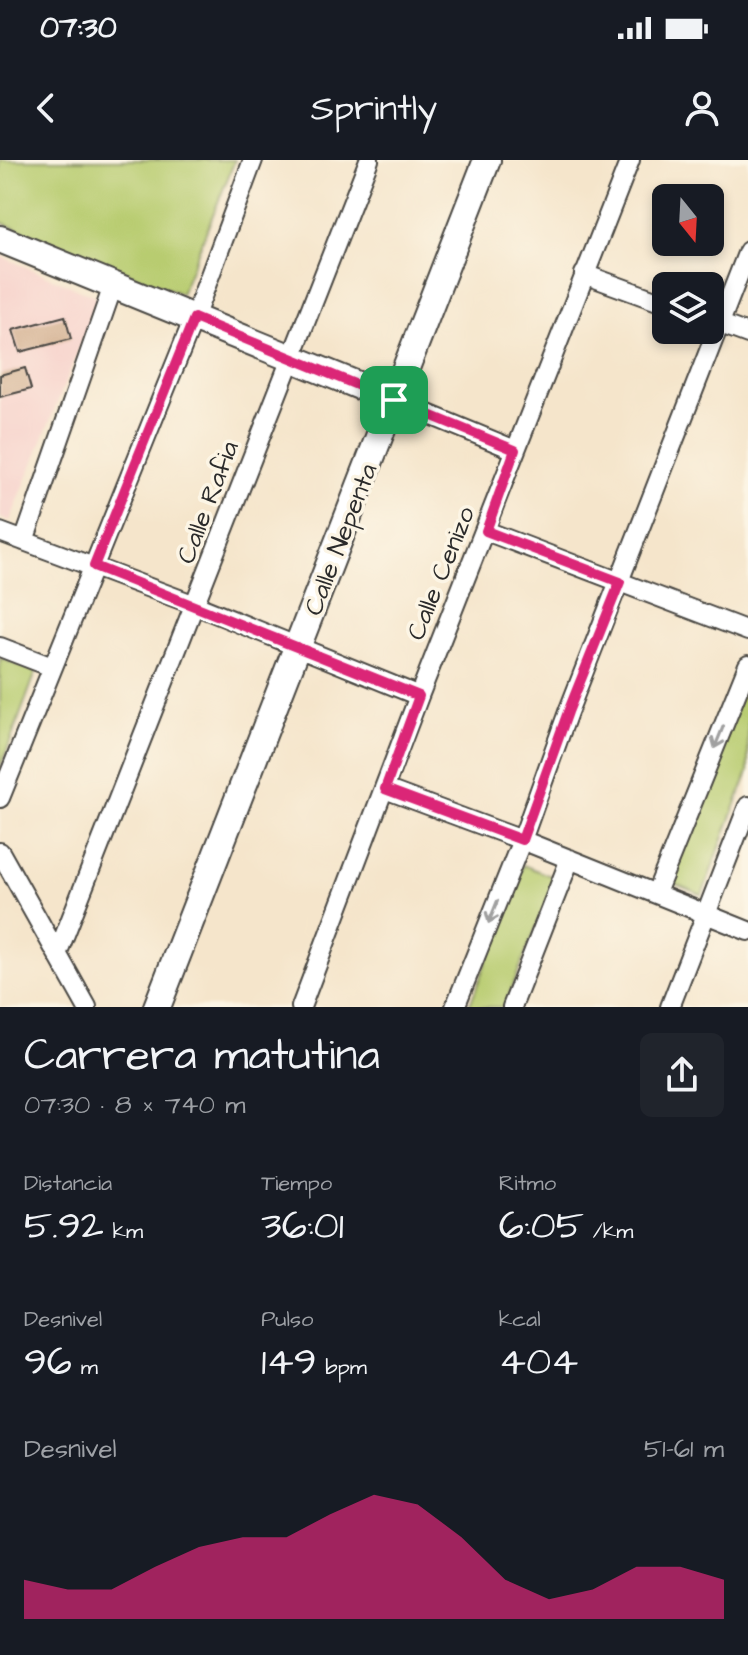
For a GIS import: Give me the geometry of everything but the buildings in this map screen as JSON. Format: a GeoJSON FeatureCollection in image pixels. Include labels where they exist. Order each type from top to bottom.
{"type":"FeatureCollection","features":[{"type":"Feature","properties":{"kind":"street"},"geometry":{"type":"LineString","coordinates":[[0,798],[194,318],[253,160]]}},
{"type":"Feature","properties":{"kind":"street","name":"Calle Rafia"},"geometry":{"type":"LineString","coordinates":[[58,952],[369,160]]}},
{"type":"Feature","properties":{"kind":"street","name":"Calle Nepenta"},"geometry":{"type":"LineString","coordinates":[[157,1007],[487,160]]}},
{"type":"Feature","properties":{"kind":"street","name":"Calle Cenizo"},"geometry":{"type":"LineString","coordinates":[[301,1007],[419,696],[630,160]]}},
{"type":"Feature","properties":{"kind":"street"},"geometry":{"type":"LineString","coordinates":[[0,239],[515,450]]}},
{"type":"Feature","properties":{"kind":"street"},"geometry":{"type":"LineString","coordinates":[[724,303],[748,251]]}},
{"type":"Feature","properties":{"kind":"street"},"geometry":{"type":"LineString","coordinates":[[584,274],[652,299]]}},
{"type":"Feature","properties":{"kind":"street"},"geometry":{"type":"LineString","coordinates":[[24,541],[113,286]]}},
{"type":"Feature","properties":{"kind":"street"},"geometry":{"type":"LineString","coordinates":[[724,325],[748,334]]}},
{"type":"Feature","properties":{"kind":"street"},"geometry":{"type":"LineString","coordinates":[[455,1007],[522,840],[707,344]]}},
{"type":"Feature","properties":{"kind":"street"},"geometry":{"type":"LineString","coordinates":[[486,531],[748,631]]}},
{"type":"Feature","properties":{"kind":"street"},"geometry":{"type":"LineString","coordinates":[[0,532],[195,605],[419,696]]}},
{"type":"Feature","properties":{"kind":"street"},"geometry":{"type":"LineString","coordinates":[[0,647],[52,667]]}},
{"type":"Feature","properties":{"kind":"street"},"geometry":{"type":"LineString","coordinates":[[656,893],[748,665]]}},
{"type":"Feature","properties":{"kind":"street"},"geometry":{"type":"LineString","coordinates":[[385,789],[522,840],[748,931]]}},
{"type":"Feature","properties":{"kind":"street"},"geometry":{"type":"LineString","coordinates":[[670,1007],[748,806]]}},
{"type":"Feature","properties":{"kind":"street"},"geometry":{"type":"LineString","coordinates":[[0,852],[87,1007]]}},
{"type":"Feature","properties":{"kind":"street"},"geometry":{"type":"LineString","coordinates":[[512,1007],[570,859]]}},
{"type":"Feature","properties":{"kind":"shaded area"},"geometry":{"type":"Polygon","coordinates":[[[0,256],[99,298],[10,521],[0,518],[0,256]]]}},
{"type":"Feature","properties":{"kind":"green space"},"geometry":{"type":"Polygon","coordinates":[[[0,160],[235,160],[181,294],[0,222],[0,160]]]}},
{"type":"Feature","properties":{"kind":"green space"},"geometry":{"type":"Polygon","coordinates":[[[0,658],[36,672],[0,769],[0,658]]]}},
{"type":"Feature","properties":{"kind":"green space"},"geometry":{"type":"Polygon","coordinates":[[[748,677],[748,772],[702,895],[668,881],[748,677]]]}},
{"type":"Feature","properties":{"kind":"green space"},"geometry":{"type":"Polygon","coordinates":[[[523,865],[556,878],[504,1007],[469,1007],[523,865]]]}},
{"type":"Feature","properties":{"kind":"route"},"geometry":{"type":"LineString","coordinates":[[194,318],[394,400],[515,450],[486,531],[620,582],[568,712],[522,840],[385,789],[419,696],[94,566],[194,318]]}}]}
